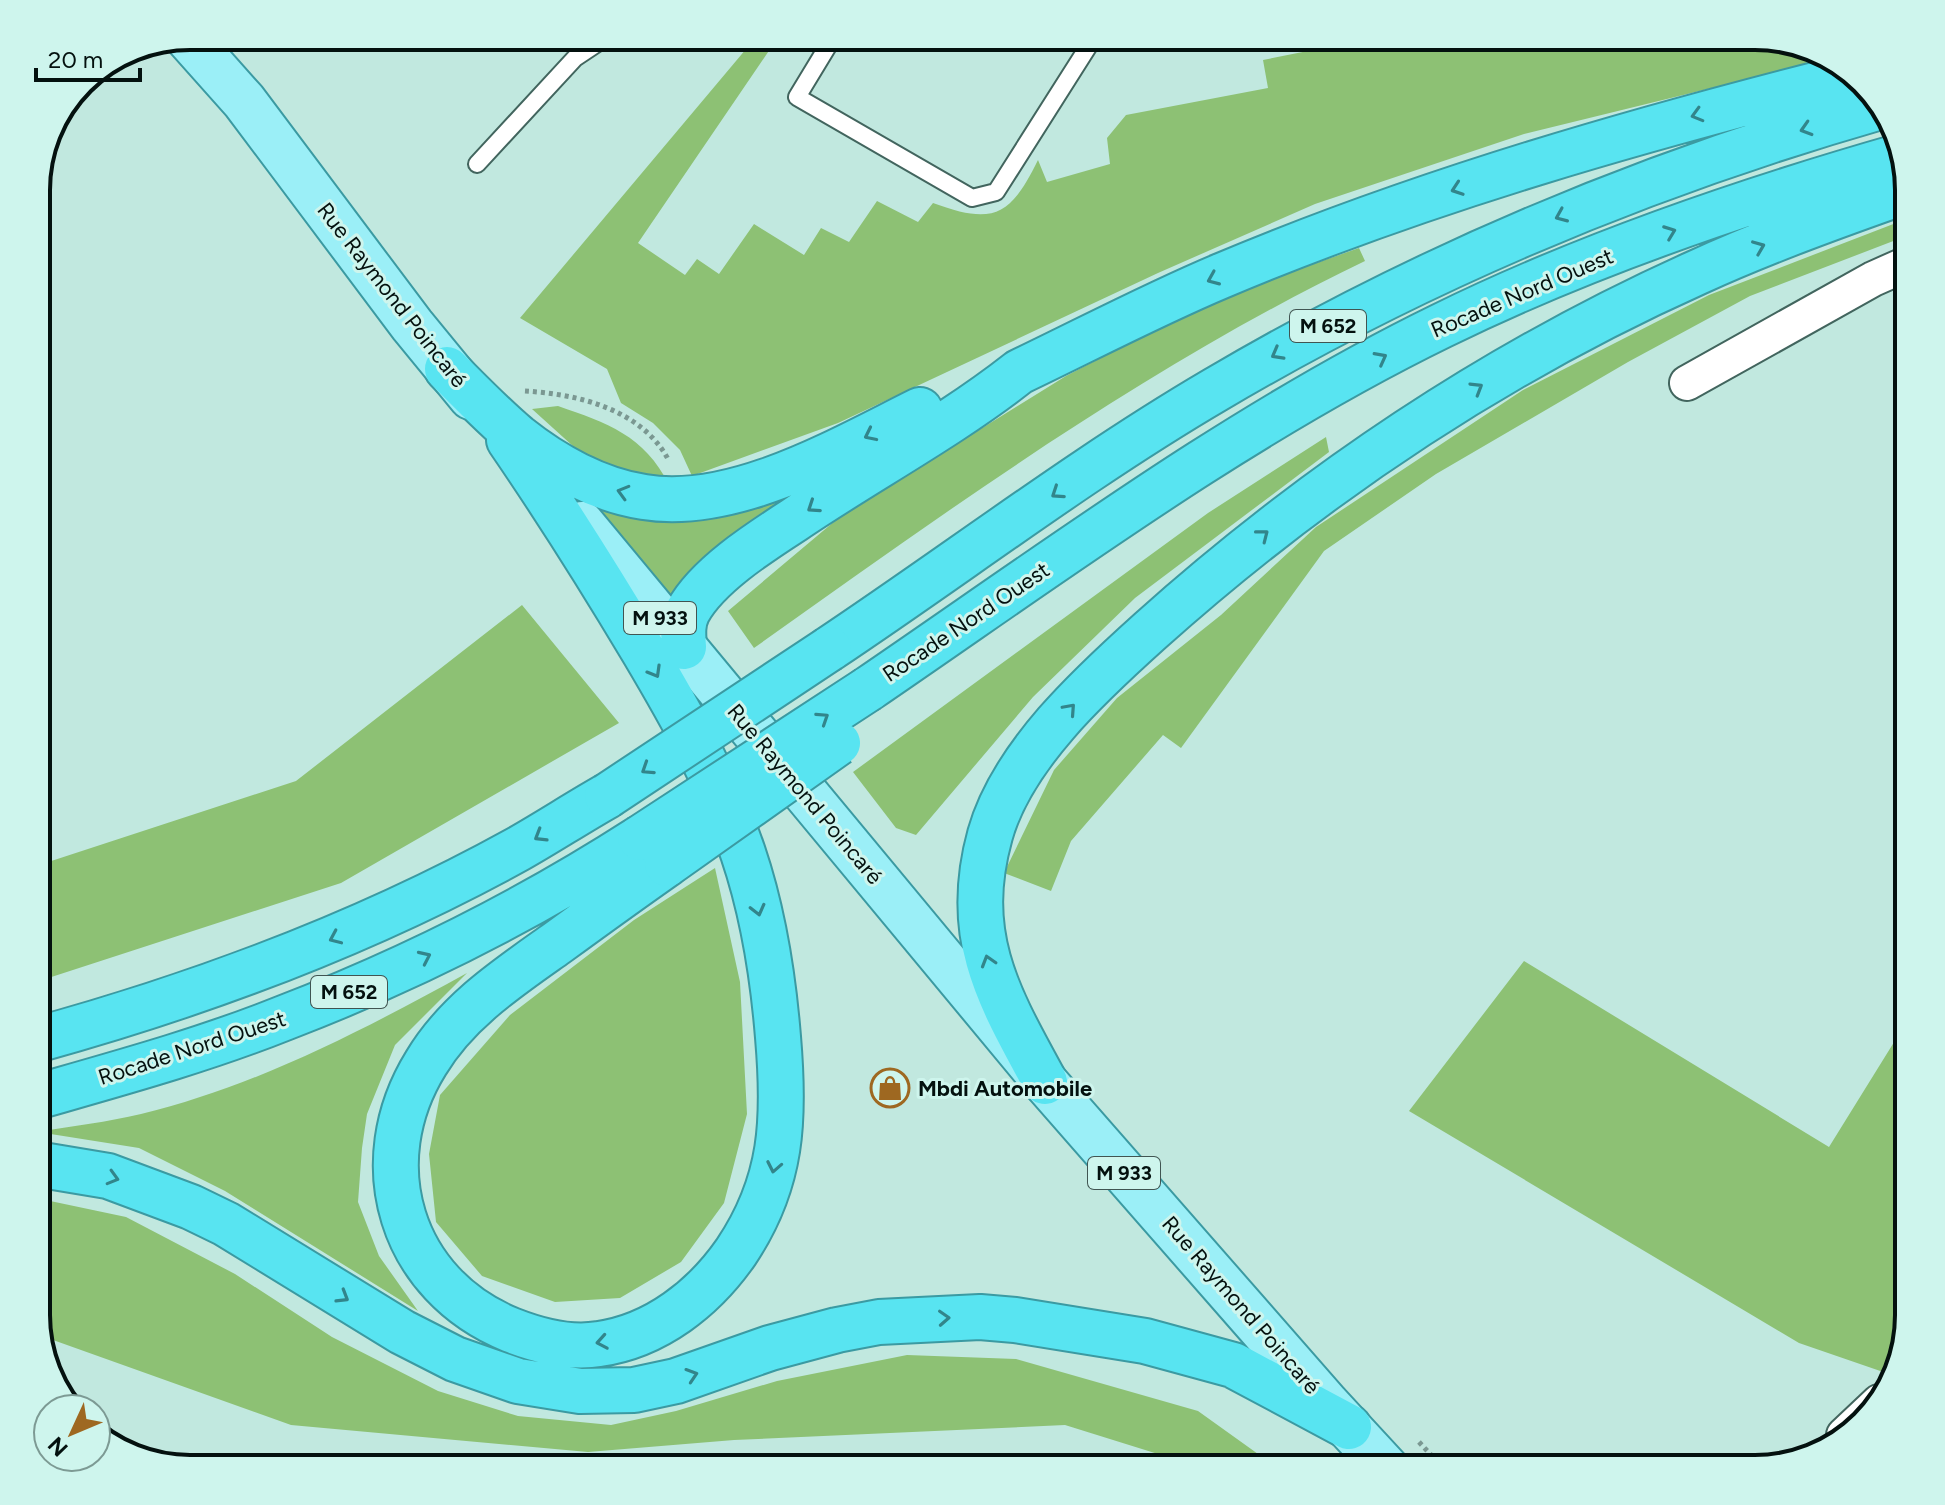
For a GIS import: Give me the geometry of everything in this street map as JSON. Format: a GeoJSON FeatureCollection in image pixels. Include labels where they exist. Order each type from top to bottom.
{"type":"FeatureCollection","features":[{"type":"Feature","properties":{"kind":"highway"},"geometry":{"type":"LineString","coordinates":[[684,647],[683,623],[688,612],[709,587],[743,556],[834,493],[990,395],[1019,372],[1222,276],[1404,207],[1611,140],[1840,79]]}},
{"type":"Feature","properties":{"kind":"highway","name":"M 652"},"geometry":{"type":"LineString","coordinates":[[50,1036],[108,1021],[216,985],[310,949],[406,906],[518,849],[607,796],[1174,415],[1326,327],[1458,262],[1619,192],[1778,137],[1869,110]]}},
{"type":"Feature","properties":{"kind":"highway","name":"Rocade Nord Ouest"},"geometry":{"type":"LineString","coordinates":[[50,1093],[183,1054],[357,989],[476,933],[557,889],[654,851],[871,703],[1133,507],[1306,399],[1425,334],[1511,294],[1703,219],[1891,159]]}},
{"type":"Feature","properties":{"kind":"highway"},"geometry":{"type":"LineString","coordinates":[[1045,1082],[996,988],[980,925],[982,880],[991,833],[1009,792],[1040,745],[1104,672],[1300,506],[1428,417],[1553,345],[1646,297],[1726,260],[1895,195]]}},
{"type":"Feature","properties":{"kind":"highway"},"geometry":{"type":"LineString","coordinates":[[447,369],[518,436],[556,463],[618,491],[662,499],[706,496],[759,482],[842,448],[981,380],[1019,372]]}},
{"type":"Feature","properties":{"kind":"highway"},"geometry":{"type":"LineString","coordinates":[[509,440],[611,597],[683,719],[713,778],[744,854],[759,916],[772,972],[781,1065],[776,1165],[769,1190],[745,1237],[711,1284],[674,1314],[650,1328],[623,1338],[578,1346],[532,1338],[486,1319],[463,1302],[437,1278],[418,1250],[405,1224],[395,1176],[399,1125],[428,1059],[461,1017],[654,851]]}},
{"type":"Feature","properties":{"kind":"highway"},"geometry":{"type":"LineString","coordinates":[[50,1025],[108,1021]]}},
{"type":"Feature","properties":{"kind":"highway"},"geometry":{"type":"LineString","coordinates":[[50,1166],[108,1176],[191,1207],[226,1224],[402,1332],[455,1359],[518,1381],[580,1391],[634,1390],[676,1381],[770,1348],[837,1330],[879,1322],[980,1317],[1145,1341],[1233,1365],[1349,1427]]}},
{"type":"Feature","properties":{"kind":"main road","name":"Rue Raymond Poincaré"},"geometry":{"type":"LineString","coordinates":[[199,50],[244,101],[447,369],[684,647],[1045,1082],[1374,1455]]}},
{"type":"Feature","properties":{"kind":"main road","name":"Rue Raymond Poincaré"},"geometry":{"type":"LineString","coordinates":[[214,50],[244,101]]}},
{"type":"Feature","properties":{"kind":"street"},"geometry":{"type":"LineString","coordinates":[[1687,383],[1895,269]]}},
{"type":"Feature","properties":{"kind":"lane"},"geometry":{"type":"LineString","coordinates":[[477,164],[575,58],[587,50]]}},
{"type":"Feature","properties":{"kind":"lane"},"geometry":{"type":"LineString","coordinates":[[826,50],[797,97],[972,198],[996,192],[1086,50]]}},
{"type":"Feature","properties":{"kind":"green space"},"geometry":{"type":"Polygon","coordinates":[[[745,50],[769,50],[638,243],[685,275],[697,259],[719,274],[754,224],[804,255],[821,228],[849,242],[877,201],[918,222],[933,203],[971,214],[998,211],[1018,194],[1038,160],[1047,182],[1110,164],[1107,138],[1126,115],[1268,88],[1263,60],[1313,50],[1754,50],[1773,51],[1814,63],[1524,134],[1315,204],[1158,273],[838,423],[692,476],[680,450],[653,423],[621,403],[607,369],[520,318],[745,50]]]}},
{"type":"Feature","properties":{"kind":"green space"},"geometry":{"type":"Polygon","coordinates":[[[1895,223],[1895,240],[1750,296],[1628,362],[1436,474],[1324,551],[1181,748],[1163,735],[1071,841],[1051,891],[1004,873],[1054,770],[1117,698],[1221,615],[1316,527],[1523,390],[1709,295],[1895,223]]]}},
{"type":"Feature","properties":{"kind":"green space"},"geometry":{"type":"Polygon","coordinates":[[[1359,248],[1365,261],[1205,346],[1052,441],[754,648],[728,611],[842,515],[1066,376],[1211,300],[1359,248]]]}},
{"type":"Feature","properties":{"kind":"green space"},"geometry":{"type":"Polygon","coordinates":[[[558,406],[622,433],[648,454],[669,485],[610,470],[574,447],[532,409],[558,406]]]}},
{"type":"Feature","properties":{"kind":"green space"},"geometry":{"type":"Polygon","coordinates":[[[1326,437],[1329,452],[1135,598],[1033,697],[916,835],[896,828],[853,772],[1208,513],[1326,437]]]}},
{"type":"Feature","properties":{"kind":"green space"},"geometry":{"type":"Polygon","coordinates":[[[809,480],[670,605],[582,499],[809,480]]]}},
{"type":"Feature","properties":{"kind":"green space"},"geometry":{"type":"Polygon","coordinates":[[[522,605],[619,723],[341,883],[50,977],[50,861],[296,781],[522,605]]]}},
{"type":"Feature","properties":{"kind":"green space"},"geometry":{"type":"Polygon","coordinates":[[[715,868],[740,982],[747,1114],[724,1203],[681,1262],[620,1298],[555,1302],[482,1276],[436,1222],[429,1154],[440,1095],[510,1015],[634,920],[715,868]]]}},
{"type":"Feature","properties":{"kind":"green space"},"geometry":{"type":"Polygon","coordinates":[[[1524,961],[1829,1147],[1895,1041],[1895,1314],[1894,1333],[1883,1372],[1799,1343],[1409,1111],[1524,961]]]}},
{"type":"Feature","properties":{"kind":"green space"},"geometry":{"type":"Polygon","coordinates":[[[467,973],[395,1045],[367,1114],[362,1148],[358,1202],[379,1256],[418,1311],[225,1191],[139,1148],[50,1134],[50,1130],[141,1114],[226,1088],[308,1054],[467,973]]]}},
{"type":"Feature","properties":{"kind":"green space"},"geometry":{"type":"Polygon","coordinates":[[[50,1201],[126,1217],[235,1274],[332,1337],[438,1391],[518,1416],[611,1425],[676,1411],[777,1381],[907,1355],[1016,1359],[1198,1411],[1259,1455],[1161,1455],[1065,1425],[734,1440],[588,1452],[291,1425],[53,1340],[50,1201]]]}},
{"type":"Feature","properties":{"kind":"place","name":"Mbdi Automobile"},"geometry":{"type":"Point","coordinates":[890,1088]}}]}
